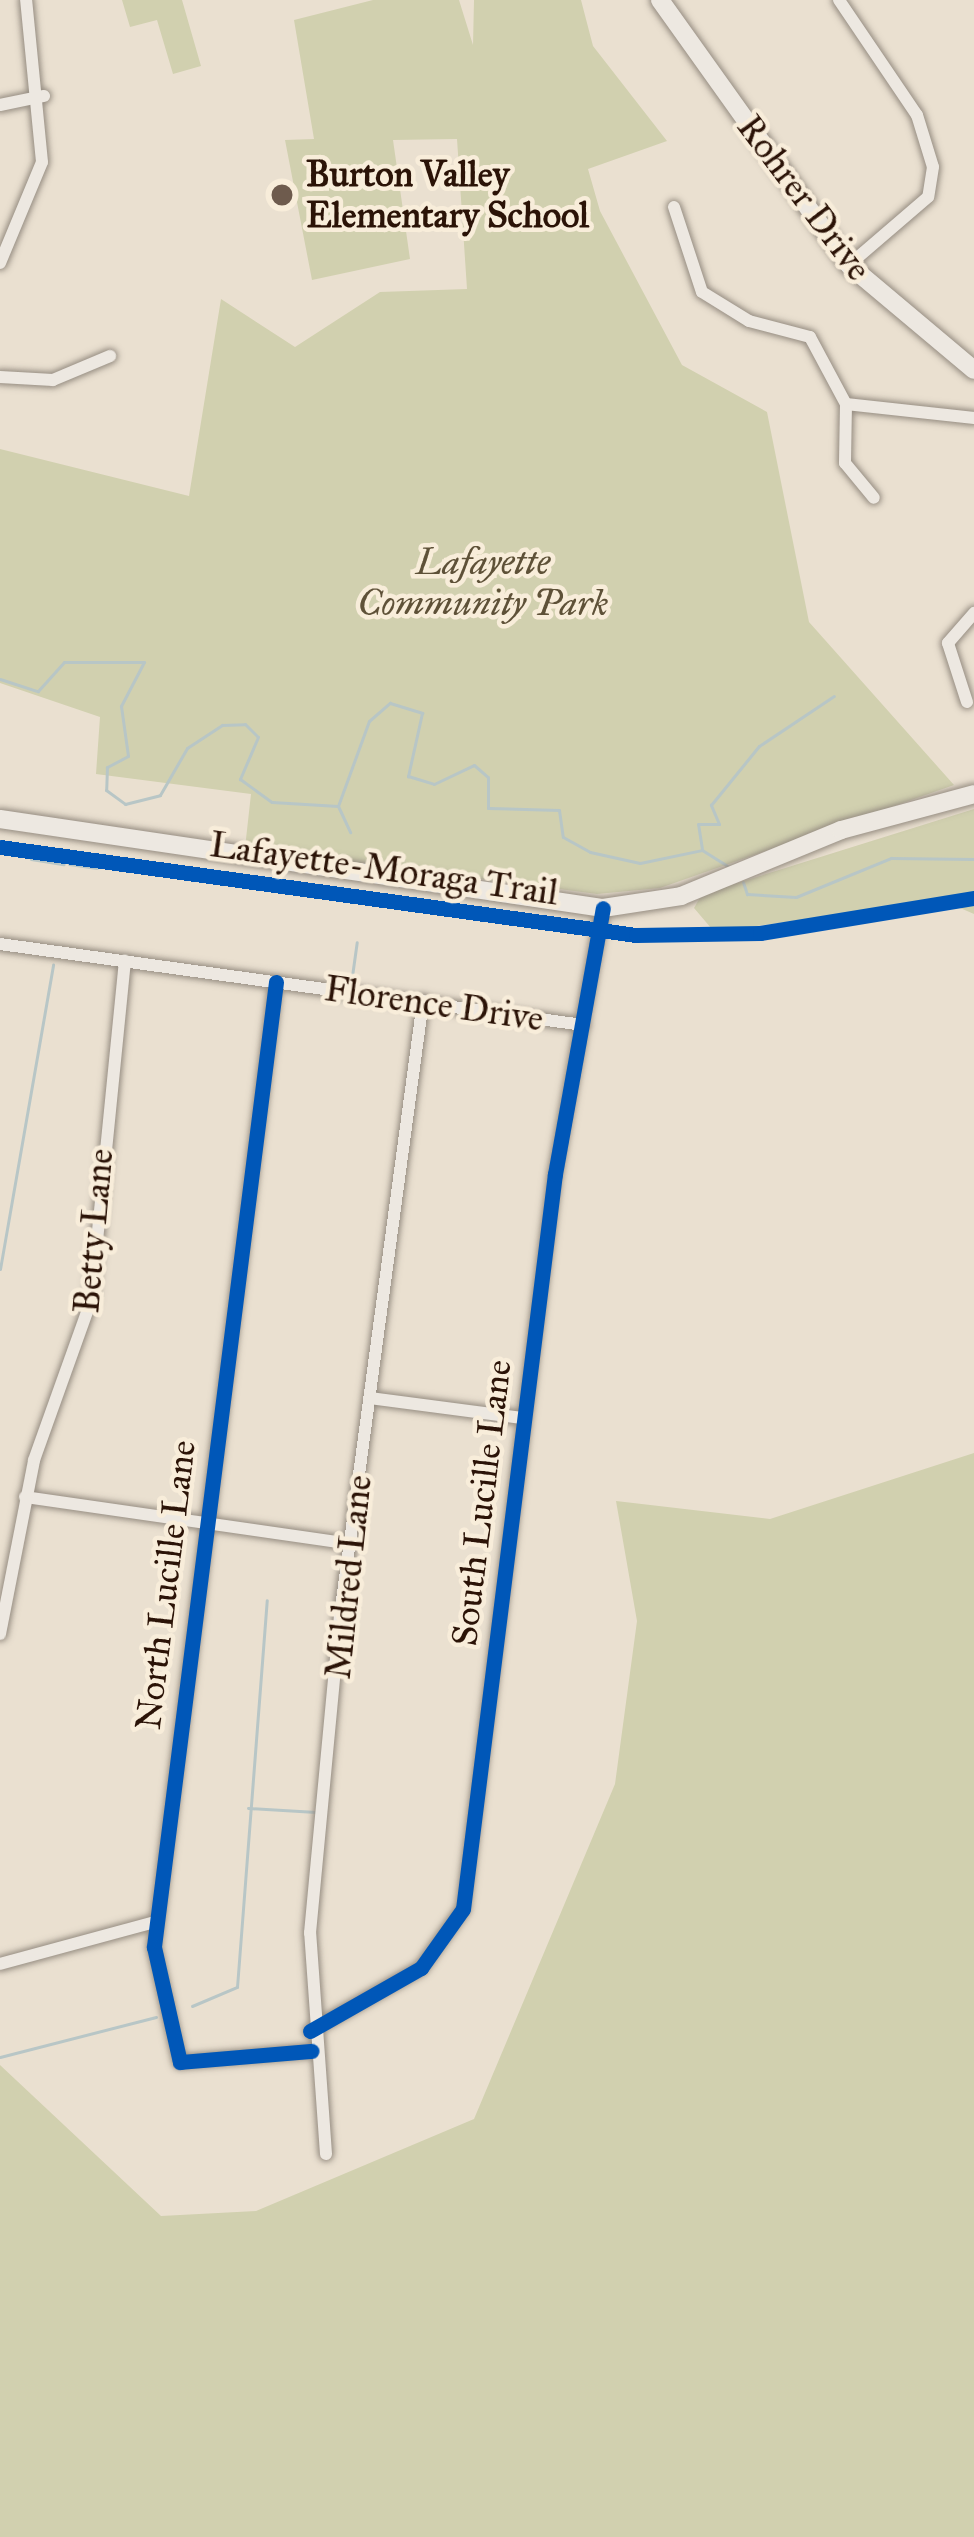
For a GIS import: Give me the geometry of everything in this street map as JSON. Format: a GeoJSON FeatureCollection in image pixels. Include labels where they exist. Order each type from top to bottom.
{"type":"FeatureCollection","features":[{"type":"Feature","properties":{"kind":"street"},"geometry":{"type":"LineString","coordinates":[[0,263],[42,163],[44,96],[26,0]]}},
{"type":"Feature","properties":{"kind":"street","name":"Rohrer Drive"},"geometry":{"type":"LineString","coordinates":[[660,0],[849,266],[974,370]]}},
{"type":"Feature","properties":{"kind":"street"},"geometry":{"type":"LineString","coordinates":[[838,0],[917,115],[933,183],[849,266]]}},
{"type":"Feature","properties":{"kind":"street"},"geometry":{"type":"LineString","coordinates":[[0,105],[44,96]]}},
{"type":"Feature","properties":{"kind":"street"},"geometry":{"type":"LineString","coordinates":[[674,206],[702,292],[748,321],[810,337],[846,404],[845,464],[874,498]]}},
{"type":"Feature","properties":{"kind":"street"},"geometry":{"type":"LineString","coordinates":[[0,377],[52,380],[110,356]]}},
{"type":"Feature","properties":{"kind":"street"},"geometry":{"type":"LineString","coordinates":[[846,404],[974,418]]}},
{"type":"Feature","properties":{"kind":"street"},"geometry":{"type":"LineString","coordinates":[[967,702],[948,644],[974,614]]}},
{"type":"Feature","properties":{"kind":"street"},"geometry":{"type":"LineString","coordinates":[[0,819],[603,908],[719,884],[842,830],[974,794]]}},
{"type":"Feature","properties":{"kind":"street","name":"South Lucille Lane"},"geometry":{"type":"LineString","coordinates":[[310,2031],[421,1968],[459,1924],[522,1418],[603,908]]}},
{"type":"Feature","properties":{"kind":"street","name":"Florence Drive"},"geometry":{"type":"LineString","coordinates":[[0,944],[583,1025]]}},
{"type":"Feature","properties":{"kind":"street","name":"Betty Lane"},"geometry":{"type":"LineString","coordinates":[[0,1634],[25,1497],[91,1301],[125,961]]}},
{"type":"Feature","properties":{"kind":"street","name":"North Lucille Lane"},"geometry":{"type":"LineString","coordinates":[[276,982],[202,1522],[154,1922],[180,2062],[312,2051]]}},
{"type":"Feature","properties":{"kind":"street","name":"Mildred Lane"},"geometry":{"type":"LineString","coordinates":[[326,2154],[310,2031],[350,1544],[423,1001]]}},
{"type":"Feature","properties":{"kind":"street"},"geometry":{"type":"LineString","coordinates":[[370,1398],[522,1418]]}},
{"type":"Feature","properties":{"kind":"street"},"geometry":{"type":"LineString","coordinates":[[25,1497],[350,1544]]}},
{"type":"Feature","properties":{"kind":"street"},"geometry":{"type":"LineString","coordinates":[[0,1964],[154,1922]]}},
{"type":"Feature","properties":{"kind":"green space"},"geometry":{"type":"Polygon","coordinates":[[[122,0],[182,0],[201,66],[173,74],[157,20],[130,27],[122,0]]]}},
{"type":"Feature","properties":{"kind":"green space","name":"Lafayette Community Park"},"geometry":{"type":"Polygon","coordinates":[[[373,0],[459,0],[473,45],[474,0],[581,0],[593,46],[667,141],[588,169],[600,211],[682,365],[767,412],[809,622],[954,785],[660,888],[597,894],[245,848],[251,794],[96,774],[100,717],[0,683],[0,449],[189,496],[221,299],[295,347],[380,292],[467,289],[457,139],[393,140],[410,259],[312,280],[285,140],[314,139],[294,20],[373,0]]]}},
{"type":"Feature","properties":{"kind":"green space"},"geometry":{"type":"Polygon","coordinates":[[[974,809],[974,914],[944,901],[734,929],[711,928],[694,908],[702,894],[974,809]]]}},
{"type":"Feature","properties":{"kind":"green space"},"geometry":{"type":"Polygon","coordinates":[[[974,1453],[974,2537],[0,2537],[0,2065],[161,2216],[256,2211],[474,2119],[615,1784],[637,1621],[616,1501],[770,1519],[974,1453]]]}},
{"type":"Feature","properties":{"kind":"waterway"},"geometry":{"type":"LineString","coordinates":[[0,679],[38,691],[64,662],[144,662],[121,706],[128,756],[107,767],[106,790],[125,804],[160,795],[187,748],[222,725],[245,724],[258,737],[240,779],[272,802],[338,806],[369,721],[390,703],[422,713],[408,776],[434,784],[474,765],[488,777],[488,808],[559,810],[563,837],[590,852],[640,863],[702,850],[729,867]]}},
{"type":"Feature","properties":{"kind":"waterway"},"geometry":{"type":"LineString","coordinates":[[702,849],[698,824],[719,824],[711,805],[759,746],[834,696]]}},
{"type":"Feature","properties":{"kind":"waterway"},"geometry":{"type":"LineString","coordinates":[[338,806],[350,832]]}},
{"type":"Feature","properties":{"kind":"waterway"},"geometry":{"type":"LineString","coordinates":[[743,882],[747,894],[796,897],[891,858],[974,859]]}},
{"type":"Feature","properties":{"kind":"waterway"},"geometry":{"type":"LineString","coordinates":[[31,859],[64,864]]}},
{"type":"Feature","properties":{"kind":"waterway"},"geometry":{"type":"LineString","coordinates":[[69,864],[97,868]]}},
{"type":"Feature","properties":{"kind":"waterway"},"geometry":{"type":"LineString","coordinates":[[352,976],[357,942]]}},
{"type":"Feature","properties":{"kind":"waterway"},"geometry":{"type":"LineString","coordinates":[[0,1269],[53,965]]}},
{"type":"Feature","properties":{"kind":"waterway"},"geometry":{"type":"LineString","coordinates":[[192,2006],[237,1987],[267,1600]]}},
{"type":"Feature","properties":{"kind":"waterway"},"geometry":{"type":"LineString","coordinates":[[248,1808],[316,1812]]}},
{"type":"Feature","properties":{"kind":"waterway"},"geometry":{"type":"LineString","coordinates":[[0,2057],[156,2017]]}},
{"type":"Feature","properties":{"kind":"cycle path","name":"Lafayette-Moraga Trail"},"geometry":{"type":"LineString","coordinates":[[0,847],[636,935],[760,933],[974,898]]}},
{"type":"Feature","properties":{"kind":"cycle path"},"geometry":{"type":"LineString","coordinates":[[310,2031],[421,1968],[463,1909],[555,1174],[603,908]]}},
{"type":"Feature","properties":{"kind":"cycle path"},"geometry":{"type":"LineString","coordinates":[[276,982],[154,1947],[180,2062],[312,2051]]}},
{"type":"Feature","properties":{"kind":"place","name":"Burton Valley Elementary School"},"geometry":{"type":"Point","coordinates":[282,195]}}]}
